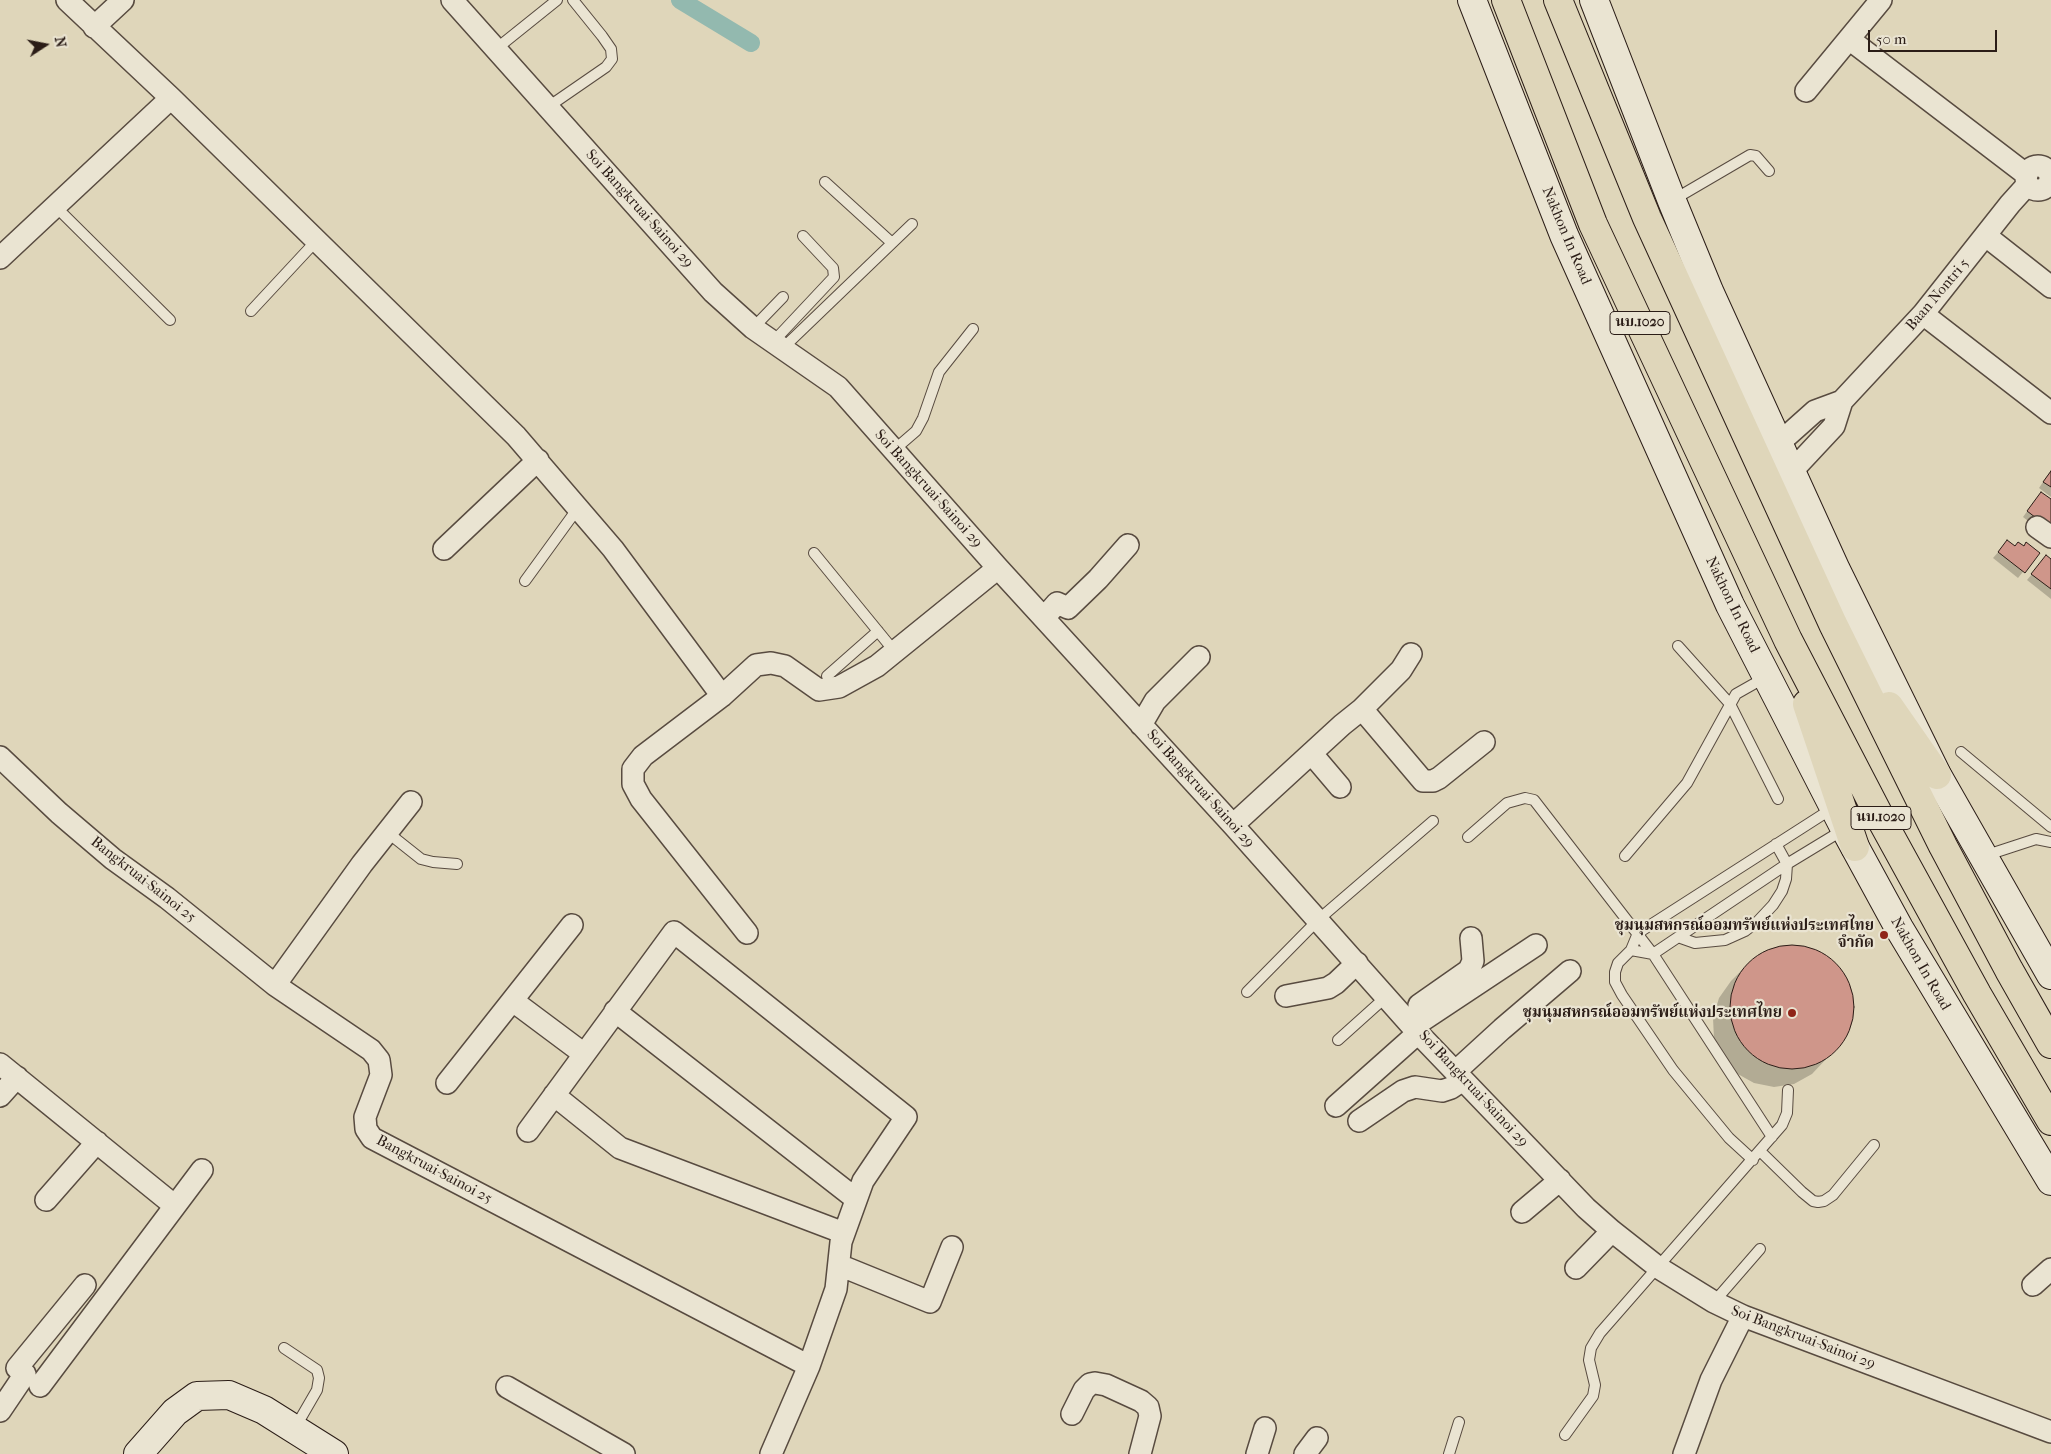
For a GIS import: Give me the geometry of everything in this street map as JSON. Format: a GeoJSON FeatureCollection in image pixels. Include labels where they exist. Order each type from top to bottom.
{"type":"FeatureCollection","features":[{"type":"Feature","properties":{"kind":"main road","name":"Nakhon In Road"},"geometry":{"type":"LineString","coordinates":[[1472,0],[1564,235],[1730,605],[1844,828],[1899,928],[2051,1181]]}},
{"type":"Feature","properties":{"kind":"main road","name":"Nakhon In Road"},"geometry":{"type":"LineString","coordinates":[[1506,0],[1593,224],[1788,640],[1882,821],[1977,994],[2051,1121]]}},
{"type":"Feature","properties":{"kind":"main road","name":"นบ.1020"},"geometry":{"type":"LineString","coordinates":[[1558,0],[1647,218],[1833,624],[1944,846],[2009,970],[2051,1044]]}},
{"type":"Feature","properties":{"kind":"main road"},"geometry":{"type":"LineString","coordinates":[[1594,0],[1672,201],[1713,300],[1791,472],[1880,661],[1937,775],[2051,975]]}},
{"type":"Feature","properties":{"kind":"main road"},"geometry":{"type":"LineString","coordinates":[[1833,624],[1937,775]]}},
{"type":"Feature","properties":{"kind":"main road"},"geometry":{"type":"LineString","coordinates":[[1788,640],[1844,828]]}},
{"type":"Feature","properties":{"kind":"main road"},"geometry":{"type":"LineString","coordinates":[[138,1454],[174,1412],[197,1396],[229,1394],[264,1410],[334,1454]]}},
{"type":"Feature","properties":{"kind":"street"},"geometry":{"type":"LineString","coordinates":[[67,0],[317,240],[456,376],[538,460],[612,549],[722,696]]}},
{"type":"Feature","properties":{"kind":"street"},"geometry":{"type":"LineString","coordinates":[[94,27],[123,0]]}},
{"type":"Feature","properties":{"kind":"street","name":"Soi Bangkruai-Sainoi 29"},"geometry":{"type":"LineString","coordinates":[[452,0],[713,292],[753,328],[838,387],[998,568],[1233,825],[1412,1025],[1459,1076],[1612,1232],[1658,1268],[1714,1302],[1743,1316],[2051,1432]]}},
{"type":"Feature","properties":{"kind":"street"},"geometry":{"type":"LineString","coordinates":[[1806,91],[1881,0]]}},
{"type":"Feature","properties":{"kind":"street"},"geometry":{"type":"LineString","coordinates":[[1849,39],[2028,179],[2033,167],[2042,167],[2049,174],[2050,179]]}},
{"type":"Feature","properties":{"kind":"street"},"geometry":{"type":"LineString","coordinates":[[0,258],[171,98]]}},
{"type":"Feature","properties":{"kind":"street","name":"Baan Nontri 5"},"geometry":{"type":"LineString","coordinates":[[1791,472],[1834,426],[1842,401],[1923,314],[1986,236],[2028,179]]}},
{"type":"Feature","properties":{"kind":"street"},"geometry":{"type":"LineString","coordinates":[[1986,236],[2051,287]]}},
{"type":"Feature","properties":{"kind":"street"},"geometry":{"type":"LineString","coordinates":[[1923,314],[2051,413]]}},
{"type":"Feature","properties":{"kind":"street","name":"Baan Nontri 5"},"geometry":{"type":"LineString","coordinates":[[1778,444],[1815,411],[1842,401]]}},
{"type":"Feature","properties":{"kind":"street"},"geometry":{"type":"LineString","coordinates":[[444,548],[538,460]]}},
{"type":"Feature","properties":{"kind":"street"},"geometry":{"type":"LineString","coordinates":[[1044,618],[1056,603],[1068,608],[1098,580],[1128,545]]}},
{"type":"Feature","properties":{"kind":"street"},"geometry":{"type":"LineString","coordinates":[[747,932],[641,799],[633,784],[633,769],[644,756],[722,696],[756,665],[771,663],[786,666],[819,690],[839,686],[877,666],[998,568]]}},
{"type":"Feature","properties":{"kind":"street"},"geometry":{"type":"LineString","coordinates":[[1233,825],[1362,709],[1401,670],[1411,654]]}},
{"type":"Feature","properties":{"kind":"street"},"geometry":{"type":"LineString","coordinates":[[1141,725],[1155,701],[1199,657]]}},
{"type":"Feature","properties":{"kind":"street"},"geometry":{"type":"LineString","coordinates":[[1362,709],[1423,782],[1439,778],[1484,742]]}},
{"type":"Feature","properties":{"kind":"street"},"geometry":{"type":"LineString","coordinates":[[1312,754],[1340,788]]}},
{"type":"Feature","properties":{"kind":"street","name":"Bangkruai-Sainoi 25"},"geometry":{"type":"LineString","coordinates":[[0,757],[59,813],[113,859],[167,898],[275,985],[372,1050],[379,1060],[381,1075],[365,1117],[366,1129],[372,1138],[809,1366]]}},
{"type":"Feature","properties":{"kind":"street"},"geometry":{"type":"LineString","coordinates":[[275,985],[362,864],[411,802]]}},
{"type":"Feature","properties":{"kind":"street"},"geometry":{"type":"LineString","coordinates":[[447,1083],[572,925]]}},
{"type":"Feature","properties":{"kind":"street"},"geometry":{"type":"LineString","coordinates":[[528,1131],[674,932],[906,1117],[863,1181],[844,1233],[836,1289],[809,1366],[771,1454]]}},
{"type":"Feature","properties":{"kind":"street"},"geometry":{"type":"LineString","coordinates":[[1336,1106],[1412,1025],[1469,970],[1473,961],[1471,938]]}},
{"type":"Feature","properties":{"kind":"street"},"geometry":{"type":"LineString","coordinates":[[1412,1025],[1536,945]]}},
{"type":"Feature","properties":{"kind":"street"},"geometry":{"type":"LineString","coordinates":[[1286,996],[1328,988],[1336,983],[1356,963]]}},
{"type":"Feature","properties":{"kind":"street"},"geometry":{"type":"LineString","coordinates":[[1359,1121],[1403,1091],[1415,1087],[1442,1091],[1451,1088],[1459,1076],[1502,1028],[1570,971]]}},
{"type":"Feature","properties":{"kind":"street"},"geometry":{"type":"LineString","coordinates":[[513,1001],[584,1054]]}},
{"type":"Feature","properties":{"kind":"street"},"geometry":{"type":"LineString","coordinates":[[615,1012],[856,1199]]}},
{"type":"Feature","properties":{"kind":"street"},"geometry":{"type":"LineString","coordinates":[[0,1064],[175,1206]]}},
{"type":"Feature","properties":{"kind":"street"},"geometry":{"type":"LineString","coordinates":[[0,1096],[17,1078]]}},
{"type":"Feature","properties":{"kind":"street"},"geometry":{"type":"LineString","coordinates":[[554,1095],[620,1148],[844,1233]]}},
{"type":"Feature","properties":{"kind":"street"},"geometry":{"type":"LineString","coordinates":[[46,1200],[97,1142]]}},
{"type":"Feature","properties":{"kind":"street"},"geometry":{"type":"LineString","coordinates":[[0,1411],[175,1206],[202,1170]]}},
{"type":"Feature","properties":{"kind":"street"},"geometry":{"type":"LineString","coordinates":[[1522,1212],[1560,1180]]}},
{"type":"Feature","properties":{"kind":"street"},"geometry":{"type":"LineString","coordinates":[[1576,1268],[1612,1232]]}},
{"type":"Feature","properties":{"kind":"street"},"geometry":{"type":"LineString","coordinates":[[839,1265],[930,1302],[952,1247]]}},
{"type":"Feature","properties":{"kind":"street"},"geometry":{"type":"LineString","coordinates":[[2032,1285],[2051,1268]]}},
{"type":"Feature","properties":{"kind":"street"},"geometry":{"type":"LineString","coordinates":[[28,1376],[85,1285]]}},
{"type":"Feature","properties":{"kind":"street"},"geometry":{"type":"LineString","coordinates":[[1684,1454],[1712,1380],[1743,1316]]}},
{"type":"Feature","properties":{"kind":"street"},"geometry":{"type":"LineString","coordinates":[[1072,1414],[1084,1390],[1090,1384],[1095,1383],[1106,1385],[1141,1401],[1148,1407],[1150,1416],[1140,1454]]}},
{"type":"Feature","properties":{"kind":"street"},"geometry":{"type":"LineString","coordinates":[[507,1387],[624,1454]]}},
{"type":"Feature","properties":{"kind":"street"},"geometry":{"type":"LineString","coordinates":[[1257,1454],[1265,1428]]}},
{"type":"Feature","properties":{"kind":"lane"},"geometry":{"type":"LineString","coordinates":[[496,49],[557,0]]}},
{"type":"Feature","properties":{"kind":"lane"},"geometry":{"type":"LineString","coordinates":[[548,107],[606,67],[612,59],[611,49],[573,0]]}},
{"type":"Feature","properties":{"kind":"lane"},"geometry":{"type":"LineString","coordinates":[[1672,201],[1750,155],[1756,156],[1770,171]]}},
{"type":"Feature","properties":{"kind":"lane"},"geometry":{"type":"LineString","coordinates":[[825,182],[892,243]]}},
{"type":"Feature","properties":{"kind":"lane"},"geometry":{"type":"LineString","coordinates":[[56,207],[170,320]]}},
{"type":"Feature","properties":{"kind":"lane"},"geometry":{"type":"LineString","coordinates":[[778,345],[912,224]]}},
{"type":"Feature","properties":{"kind":"lane"},"geometry":{"type":"LineString","coordinates":[[778,345],[834,278],[833,268],[803,236]]}},
{"type":"Feature","properties":{"kind":"lane"},"geometry":{"type":"LineString","coordinates":[[251,311],[317,240]]}},
{"type":"Feature","properties":{"kind":"lane"},"geometry":{"type":"LineString","coordinates":[[753,328],[783,297]]}},
{"type":"Feature","properties":{"kind":"lane"},"geometry":{"type":"LineString","coordinates":[[894,450],[916,431],[923,418],[939,372],[973,329]]}},
{"type":"Feature","properties":{"kind":"lane"},"geometry":{"type":"LineString","coordinates":[[525,580],[578,508]]}},
{"type":"Feature","properties":{"kind":"lane"},"geometry":{"type":"LineString","coordinates":[[814,553],[895,652]]}},
{"type":"Feature","properties":{"kind":"lane"},"geometry":{"type":"LineString","coordinates":[[827,676],[878,632]]}},
{"type":"Feature","properties":{"kind":"lane"},"geometry":{"type":"LineString","coordinates":[[1678,646],[1730,704],[1778,798]]}},
{"type":"Feature","properties":{"kind":"lane"},"geometry":{"type":"LineString","coordinates":[[1625,856],[1687,783],[1736,694],[1766,676]]}},
{"type":"Feature","properties":{"kind":"lane"},"geometry":{"type":"LineString","coordinates":[[1961,752],[2051,827]]}},
{"type":"Feature","properties":{"kind":"lane"},"geometry":{"type":"LineString","coordinates":[[1468,837],[1507,803],[1525,798],[1534,800],[1653,954],[1772,1137]]}},
{"type":"Feature","properties":{"kind":"lane"},"geometry":{"type":"LineString","coordinates":[[1247,992],[1318,920],[1432,821]]}},
{"type":"Feature","properties":{"kind":"lane"},"geometry":{"type":"LineString","coordinates":[[1752,1160],[1729,1138],[1673,1070],[1622,995],[1615,982],[1615,972],[1618,963],[1631,950],[1638,933],[1776,844],[1844,828]]}},
{"type":"Feature","properties":{"kind":"lane"},"geometry":{"type":"LineString","coordinates":[[1631,950],[1653,954],[1844,828]]}},
{"type":"Feature","properties":{"kind":"lane"},"geometry":{"type":"LineString","coordinates":[[388,832],[421,859],[457,864]]}},
{"type":"Feature","properties":{"kind":"lane"},"geometry":{"type":"LineString","coordinates":[[1983,856],[2036,839],[2051,842]]}},
{"type":"Feature","properties":{"kind":"lane"},"geometry":{"type":"LineString","coordinates":[[1678,937],[1695,943],[1725,940],[1745,931],[1758,921],[1773,905],[1782,891],[1786,879],[1787,864],[1776,844]]}},
{"type":"Feature","properties":{"kind":"lane"},"geometry":{"type":"LineString","coordinates":[[1338,1040],[1387,996]]}},
{"type":"Feature","properties":{"kind":"lane"},"geometry":{"type":"LineString","coordinates":[[1565,1435],[1593,1396],[1595,1385],[1589,1360],[1591,1348],[1600,1333],[1782,1125],[1787,1113],[1788,1090]]}},
{"type":"Feature","properties":{"kind":"lane"},"geometry":{"type":"LineString","coordinates":[[1760,1151],[1802,1192],[1813,1201],[1818,1202],[1824,1201],[1832,1195],[1874,1145]]}},
{"type":"Feature","properties":{"kind":"lane"},"geometry":{"type":"LineString","coordinates":[[1714,1302],[1760,1249]]}},
{"type":"Feature","properties":{"kind":"lane"},"geometry":{"type":"LineString","coordinates":[[284,1348],[317,1370],[319,1378],[318,1390],[294,1429]]}},
{"type":"Feature","properties":{"kind":"lane"},"geometry":{"type":"LineString","coordinates":[[1448,1454],[1459,1422]]}},
{"type":"Feature","properties":{"kind":"building"},"geometry":{"type":"Polygon","coordinates":[[[2051,471],[2051,487],[2043,482],[2051,471]]]}},
{"type":"Feature","properties":{"kind":"building"},"geometry":{"type":"Polygon","coordinates":[[[2041,492],[2051,499],[2051,523],[2048,527],[2027,511],[2041,492]]]}},
{"type":"Feature","properties":{"kind":"building"},"geometry":{"type":"Polygon","coordinates":[[[2007,540],[2015,546],[2018,542],[2024,546],[2026,542],[2040,553],[2025,573],[1998,552],[2007,540]]]}},
{"type":"Feature","properties":{"kind":"building"},"geometry":{"type":"Polygon","coordinates":[[[2046,555],[2051,559],[2051,589],[2031,574],[2046,555]]]}},
{"type":"Feature","properties":{"kind":"building","name":"ชุมนุมสหกรณ์ออมทรัพย์แห่งประเทศไทย"},"geometry":{"type":"Polygon","coordinates":[[[1792,945],[1816,949],[1836,963],[1850,983],[1854,1007],[1850,1031],[1836,1051],[1816,1065],[1792,1069],[1768,1065],[1748,1051],[1734,1031],[1730,1007],[1734,983],[1748,963],[1768,949],[1792,945]]]}},
{"type":"Feature","properties":{"kind":"waterway"},"geometry":{"type":"LineString","coordinates":[[680,0],[751,43]]}},
{"type":"Feature","properties":{"kind":"place","name":"ชุมนุมสหกรณ์ออมทรัพย์แห่งประเทศไทย จำกัด"},"geometry":{"type":"Point","coordinates":[1884,935]}},
{"type":"Feature","properties":{"kind":"place","name":"ชุมนุมสหกรณ์ออมทรัพย์แห่งประเทศไทย"},"geometry":{"type":"Point","coordinates":[1792,1013]}}]}
